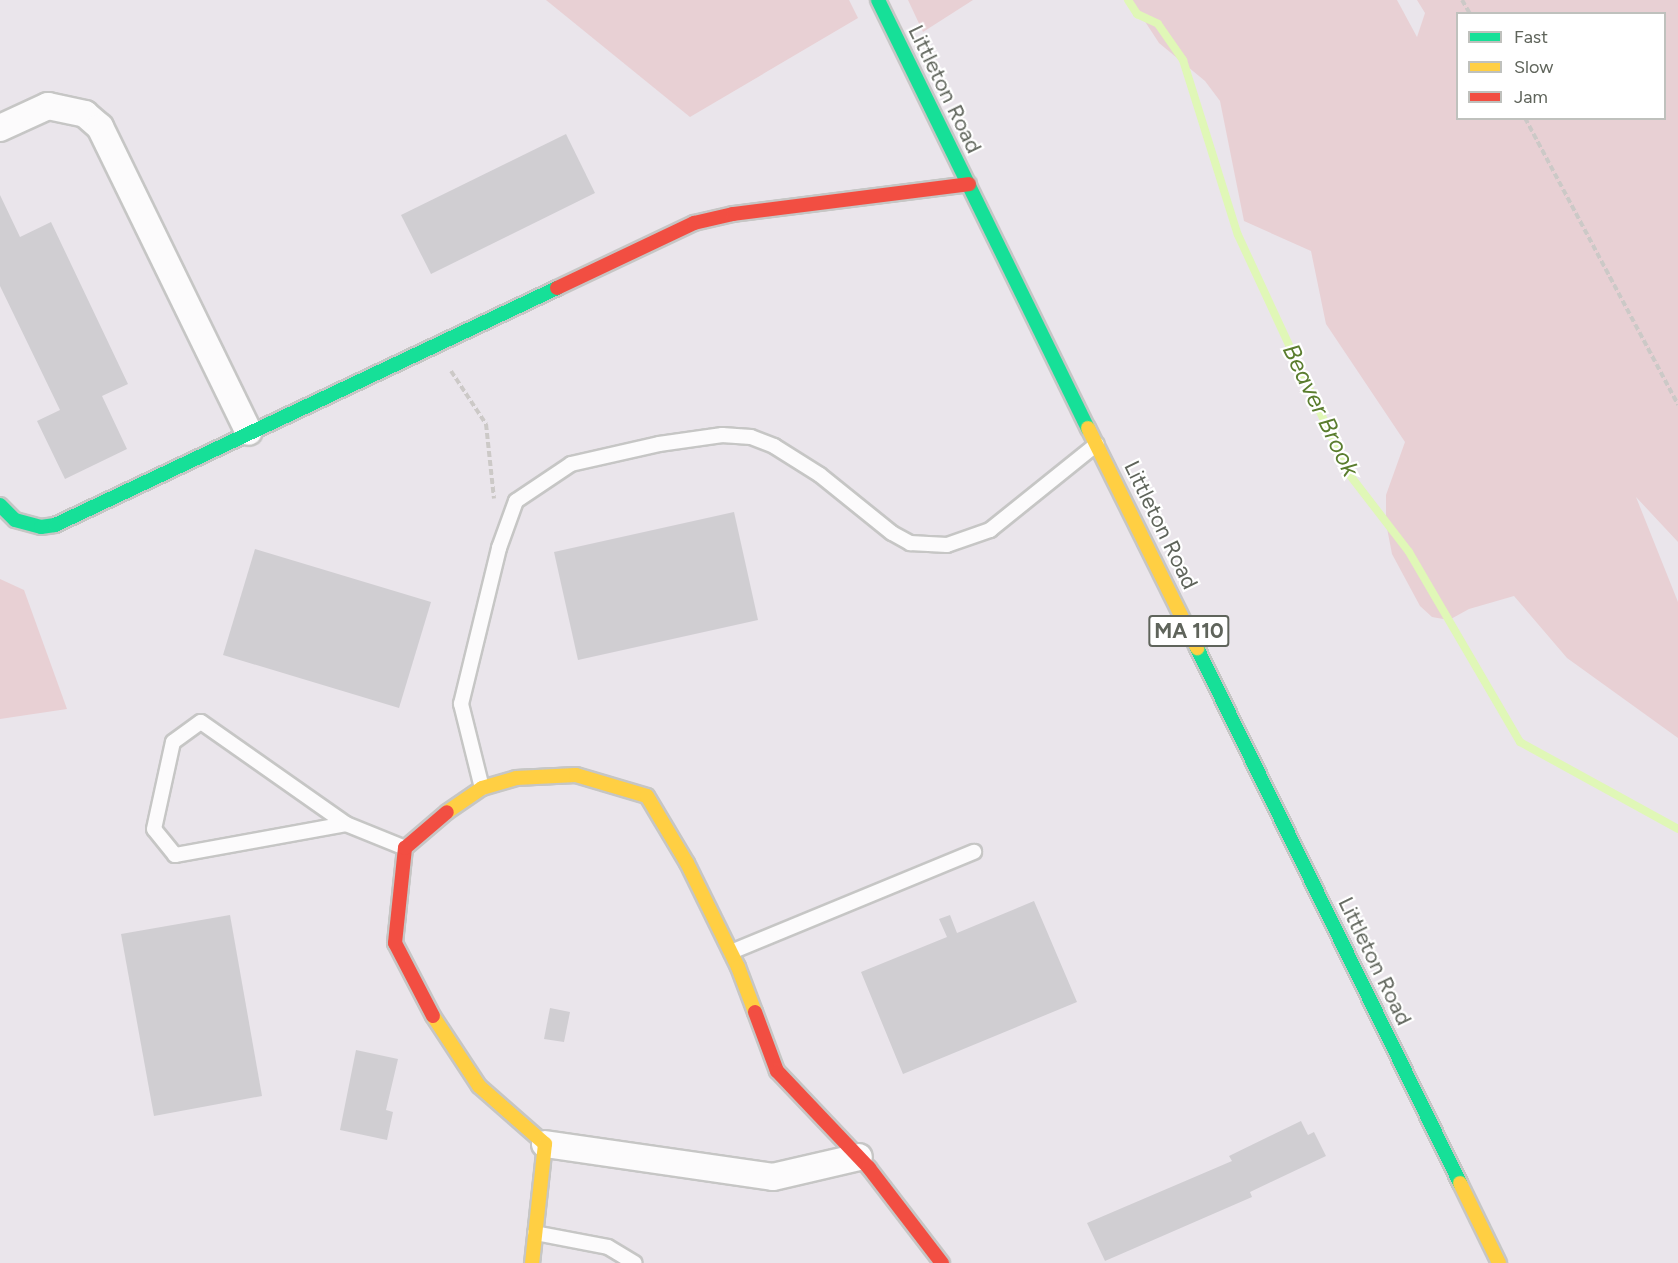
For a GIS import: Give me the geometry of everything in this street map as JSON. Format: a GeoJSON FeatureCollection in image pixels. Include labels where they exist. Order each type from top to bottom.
{"type":"FeatureCollection","features":[{"type":"Feature","properties":{"kind":"street","name":"Littleton Road"},"geometry":{"type":"LineString","coordinates":[[878,0],[1499,1263]]}},
{"type":"Feature","properties":{"kind":"street"},"geometry":{"type":"LineString","coordinates":[[0,128],[48,106],[85,114],[100,127],[249,432]]}},
{"type":"Feature","properties":{"kind":"street"},"geometry":{"type":"LineString","coordinates":[[0,505],[15,520],[41,527],[56,525],[434,345],[711,218],[969,184]]}},
{"type":"Feature","properties":{"kind":"street"},"geometry":{"type":"LineString","coordinates":[[859,1157],[773,1177],[545,1144],[479,1086],[427,1007],[395,943],[405,848],[431,822],[482,788],[516,778],[576,775],[647,796],[687,863],[731,952],[777,1071],[859,1157],[935,1259]]}},
{"type":"Feature","properties":{"kind":"street"},"geometry":{"type":"LineString","coordinates":[[532,1263],[545,1144]]}},
{"type":"Feature","properties":{"kind":"lane"},"geometry":{"type":"LineString","coordinates":[[482,788],[461,704],[499,548],[516,501],[571,464],[659,444],[722,435],[751,437],[774,446],[820,475],[892,533],[910,543],[947,545],[990,530],[1097,444]]}},
{"type":"Feature","properties":{"kind":"lane"},"geometry":{"type":"LineString","coordinates":[[346,824],[175,855],[154,829],[173,742],[201,722],[346,824],[405,848]]}},
{"type":"Feature","properties":{"kind":"lane"},"geometry":{"type":"LineString","coordinates":[[731,952],[974,852]]}},
{"type":"Feature","properties":{"kind":"lane"},"geometry":{"type":"LineString","coordinates":[[535,1233],[608,1247],[636,1263]]}},
{"type":"Feature","properties":{"kind":"path"},"geometry":{"type":"LineString","coordinates":[[1527,120],[1678,405]]}},
{"type":"Feature","properties":{"kind":"path"},"geometry":{"type":"LineString","coordinates":[[434,345],[486,424],[494,503]]}},
{"type":"Feature","properties":{"kind":"shaded area"},"geometry":{"type":"Polygon","coordinates":[[[546,0],[849,0],[858,18],[690,117],[546,0]]]}},
{"type":"Feature","properties":{"kind":"shaded area"},"geometry":{"type":"Polygon","coordinates":[[[908,0],[973,0],[923,32],[908,0]]]}},
{"type":"Feature","properties":{"kind":"shaded area"},"geometry":{"type":"Polygon","coordinates":[[[1131,0],[1397,0],[1417,37],[1425,13],[1417,0],[1678,0],[1678,542],[1636,497],[1678,602],[1678,738],[1567,658],[1514,596],[1469,609],[1449,620],[1432,617],[1420,606],[1392,554],[1386,523],[1386,495],[1405,442],[1326,324],[1311,251],[1244,221],[1220,101],[1205,81],[1159,43],[1131,0]]]}},
{"type":"Feature","properties":{"kind":"shaded area"},"geometry":{"type":"Polygon","coordinates":[[[0,579],[24,590],[67,709],[0,719],[0,579]]]}},
{"type":"Feature","properties":{"kind":"building"},"geometry":{"type":"Polygon","coordinates":[[[566,134],[595,193],[431,274],[401,215],[566,134]]]}},
{"type":"Feature","properties":{"kind":"building"},"geometry":{"type":"Polygon","coordinates":[[[0,195],[20,237],[51,222],[128,384],[102,396],[127,449],[65,479],[37,421],[60,410],[0,286],[0,195]]]}},
{"type":"Feature","properties":{"kind":"building"},"geometry":{"type":"Polygon","coordinates":[[[734,512],[758,620],[578,660],[554,552],[734,512]]]}},
{"type":"Feature","properties":{"kind":"building"},"geometry":{"type":"Polygon","coordinates":[[[255,549],[431,602],[399,708],[223,655],[255,549]]]}},
{"type":"Feature","properties":{"kind":"building"},"geometry":{"type":"Polygon","coordinates":[[[1034,901],[1077,1002],[903,1074],[861,972],[947,937],[939,919],[950,915],[957,933],[1034,901]]]}},
{"type":"Feature","properties":{"kind":"building"},"geometry":{"type":"Polygon","coordinates":[[[230,915],[262,1096],[154,1116],[121,934],[230,915]]]}},
{"type":"Feature","properties":{"kind":"building"},"geometry":{"type":"Polygon","coordinates":[[[550,1008],[570,1012],[564,1042],[544,1039],[550,1008]]]}},
{"type":"Feature","properties":{"kind":"building"},"geometry":{"type":"Polygon","coordinates":[[[356,1050],[398,1059],[386,1110],[393,1112],[387,1140],[340,1130],[356,1050]]]}},
{"type":"Feature","properties":{"kind":"building"},"geometry":{"type":"Polygon","coordinates":[[[1301,1121],[1308,1135],[1314,1132],[1326,1156],[1250,1192],[1252,1197],[1105,1261],[1087,1223],[1232,1161],[1229,1156],[1301,1121]]]}},
{"type":"Feature","properties":{"kind":"waterway","name":"Beaver Brook"},"geometry":{"type":"LineString","coordinates":[[1128,0],[1137,14],[1158,24],[1183,60],[1238,235],[1349,474],[1409,552],[1520,742],[1678,829]]}},
{"type":"Feature","properties":{"kind":"traffic: fast"},"geometry":{"type":"LineString","coordinates":[[878,0],[1088,428]]}},
{"type":"Feature","properties":{"kind":"traffic: fast"},"geometry":{"type":"LineString","coordinates":[[0,505],[15,520],[41,527],[55,525],[557,288]]}},
{"type":"Feature","properties":{"kind":"traffic: fast"},"geometry":{"type":"LineString","coordinates":[[1197,648],[1460,1183]]}},
{"type":"Feature","properties":{"kind":"traffic: slow"},"geometry":{"type":"LineString","coordinates":[[1088,428],[1197,648]]}},
{"type":"Feature","properties":{"kind":"traffic: slow"},"geometry":{"type":"LineString","coordinates":[[447,812],[482,788],[516,778],[576,775],[647,796],[687,863],[738,967],[755,1012]]}},
{"type":"Feature","properties":{"kind":"traffic: slow"},"geometry":{"type":"LineString","coordinates":[[433,1016],[479,1086],[545,1144],[532,1263]]}},
{"type":"Feature","properties":{"kind":"traffic: slow"},"geometry":{"type":"LineString","coordinates":[[1460,1183],[1499,1263]]}},
{"type":"Feature","properties":{"kind":"traffic: jam"},"geometry":{"type":"LineString","coordinates":[[557,288],[694,223],[733,214],[969,184]]}},
{"type":"Feature","properties":{"kind":"traffic: jam"},"geometry":{"type":"LineString","coordinates":[[433,1016],[395,943],[405,848],[447,812]]}},
{"type":"Feature","properties":{"kind":"traffic: jam"},"geometry":{"type":"LineString","coordinates":[[755,1012],[777,1071],[869,1168],[942,1263]]}}]}
